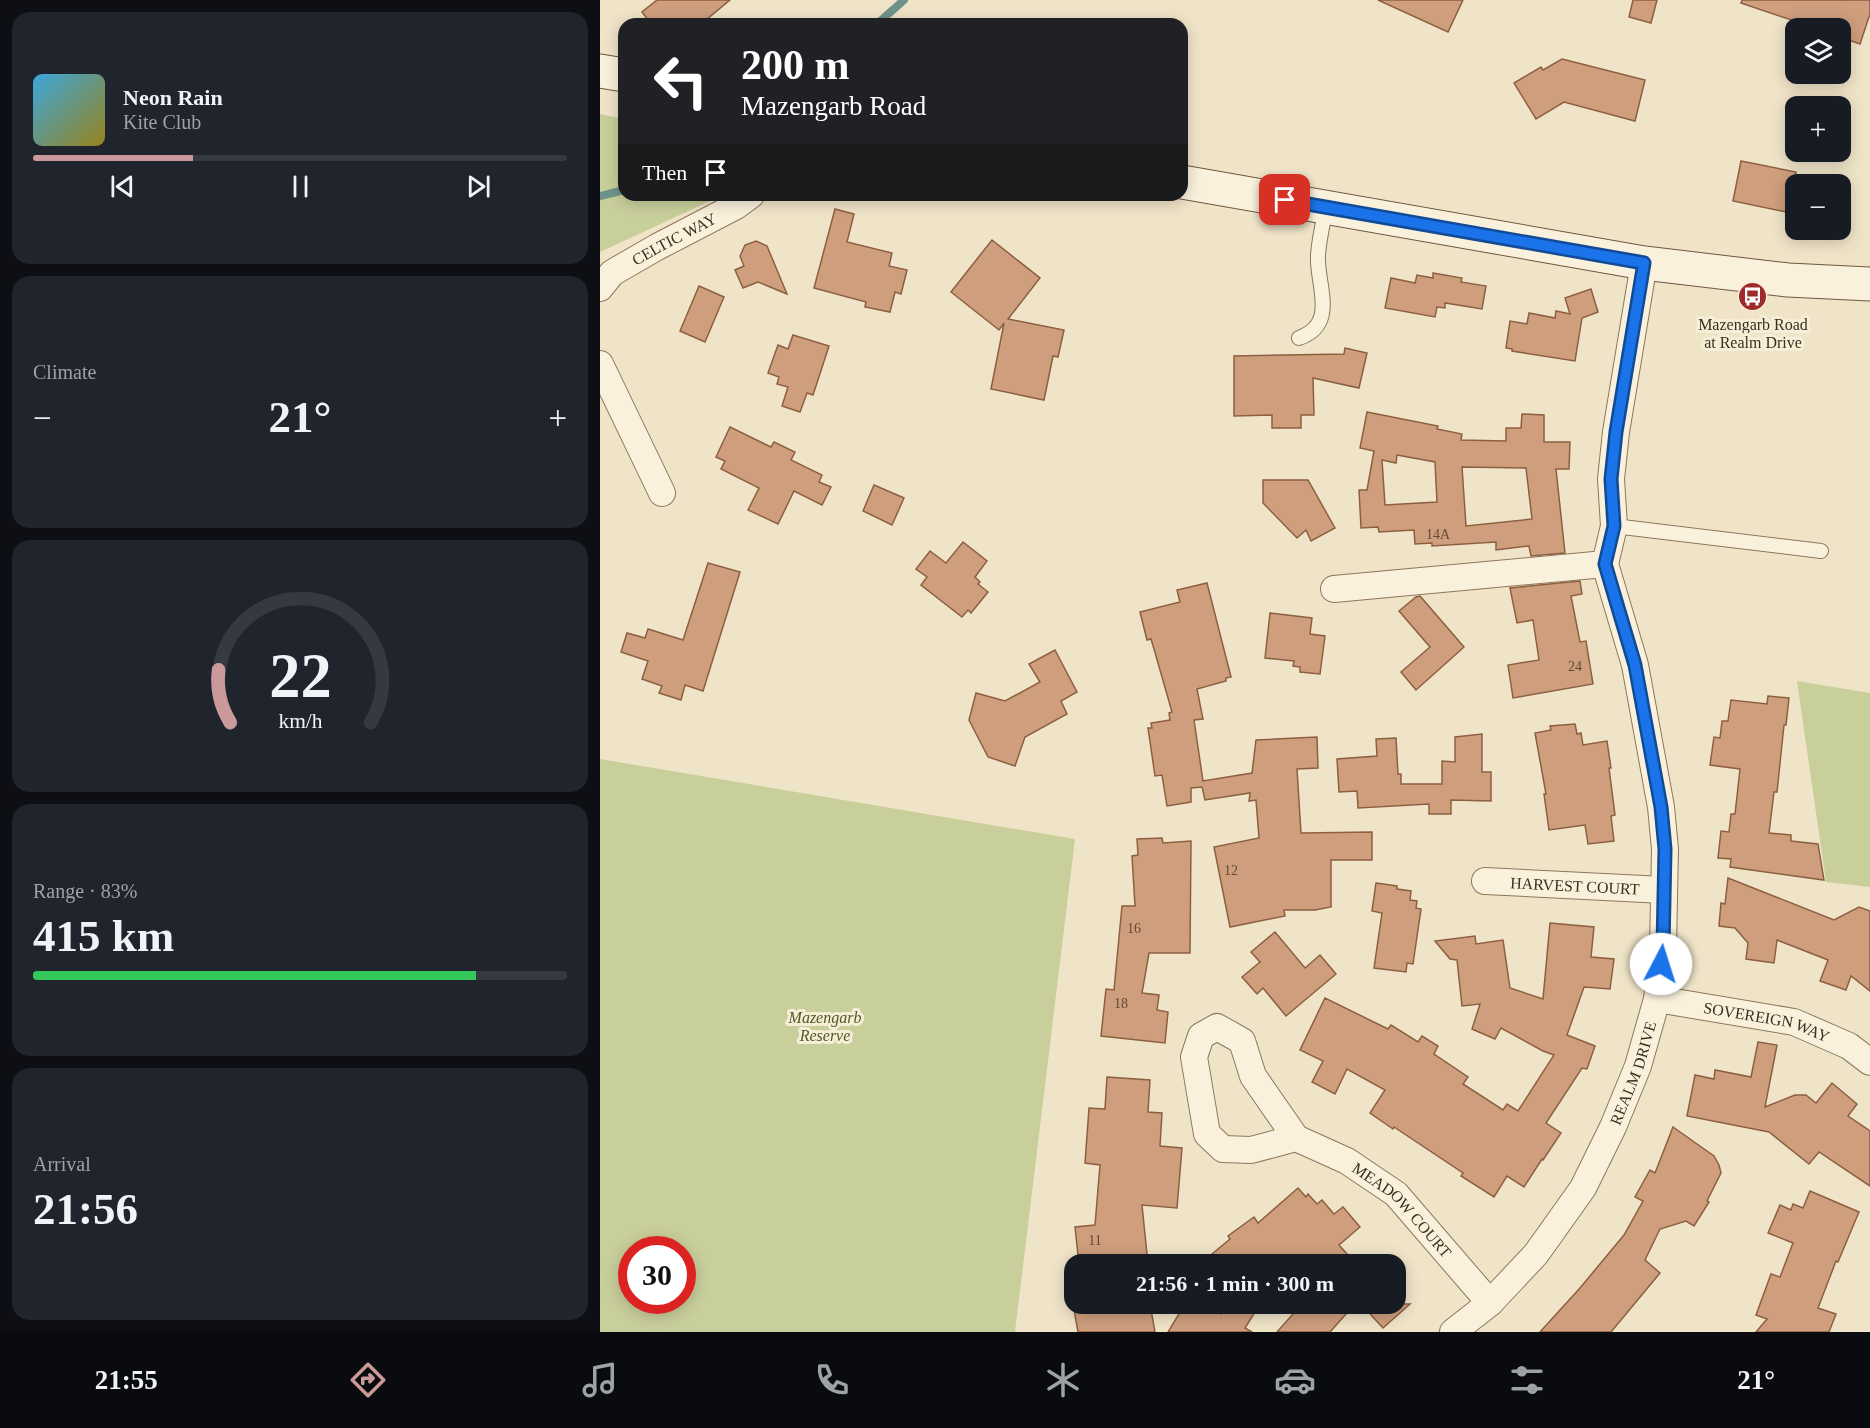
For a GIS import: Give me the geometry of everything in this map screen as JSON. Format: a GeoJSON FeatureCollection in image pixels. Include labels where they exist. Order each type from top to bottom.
{"type":"FeatureCollection","features":[{"type":"Feature","properties":{"kind":"main road"},"geometry":{"type":"LineString","coordinates":[[600,71],[618,74]]}},
{"type":"Feature","properties":{"kind":"main road"},"geometry":{"type":"LineString","coordinates":[[1188,183],[1644,263],[1788,280],[1870,284]]}},
{"type":"Feature","properties":{"kind":"street","name":"CELTIC WAY"},"geometry":{"type":"LineString","coordinates":[[600,288],[612,273],[743,201]]}},
{"type":"Feature","properties":{"kind":"street","name":"REALM DRIVE"},"geometry":{"type":"LineString","coordinates":[[1453,1332],[1490,1303],[1536,1254],[1583,1188],[1613,1127],[1638,1066],[1657,999],[1663,947],[1665,849],[1659,795],[1635,665],[1605,564],[1614,526],[1611,479],[1616,432],[1644,263]]}},
{"type":"Feature","properties":{"kind":"street"},"geometry":{"type":"LineString","coordinates":[[600,364],[662,493]]}},
{"type":"Feature","properties":{"kind":"street"},"geometry":{"type":"LineString","coordinates":[[1334,589],[1605,564]]}},
{"type":"Feature","properties":{"kind":"street","name":"HARVEST COURT"},"geometry":{"type":"LineString","coordinates":[[1485,881],[1664,890]]}},
{"type":"Feature","properties":{"kind":"street","name":"SOVEREIGN WAY"},"geometry":{"type":"LineString","coordinates":[[1657,999],[1794,1022],[1850,1046],[1870,1062]]}},
{"type":"Feature","properties":{"kind":"street"},"geometry":{"type":"LineString","coordinates":[[1217,1027],[1242,1041],[1253,1076],[1296,1138],[1251,1150],[1223,1149],[1207,1134],[1194,1057],[1202,1036],[1217,1027]]}},
{"type":"Feature","properties":{"kind":"street","name":"MEADOW COURT"},"geometry":{"type":"LineString","coordinates":[[1296,1138],[1347,1161],[1396,1194],[1490,1303]]}},
{"type":"Feature","properties":{"kind":"lane"},"geometry":{"type":"LineString","coordinates":[[1299,338],[1316,328],[1324,306],[1318,256],[1326,208]]}},
{"type":"Feature","properties":{"kind":"lane"},"geometry":{"type":"LineString","coordinates":[[1614,526],[1821,551]]}},
{"type":"Feature","properties":{"kind":"green space"},"geometry":{"type":"Polygon","coordinates":[[[600,114],[618,118],[618,201],[710,201],[600,252],[600,114]]]}},
{"type":"Feature","properties":{"kind":"green space"},"geometry":{"type":"Polygon","coordinates":[[[1797,681],[1870,693],[1870,887],[1826,882],[1797,681]]]}},
{"type":"Feature","properties":{"kind":"green space","name":"Mazengarb Reserve"},"geometry":{"type":"Polygon","coordinates":[[[600,759],[1075,839],[1015,1332],[600,1332],[600,759]]]}},
{"type":"Feature","properties":{"kind":"building"},"geometry":{"type":"Polygon","coordinates":[[[657,0],[730,0],[708,18],[646,18],[642,12],[657,0]]]}},
{"type":"Feature","properties":{"kind":"building"},"geometry":{"type":"Polygon","coordinates":[[[1378,0],[1463,0],[1448,32],[1378,0]]]}},
{"type":"Feature","properties":{"kind":"building"},"geometry":{"type":"Polygon","coordinates":[[[1633,0],[1657,0],[1651,23],[1629,17],[1633,0]]]}},
{"type":"Feature","properties":{"kind":"building"},"geometry":{"type":"Polygon","coordinates":[[[1742,0],[1870,0],[1870,14],[1860,44],[1851,41],[1851,18],[1785,18],[1741,3],[1742,0]]]}},
{"type":"Feature","properties":{"kind":"building"},"geometry":{"type":"Polygon","coordinates":[[[1562,59],[1645,80],[1635,121],[1564,102],[1536,119],[1514,83],[1541,67],[1543,70],[1562,59]]]}},
{"type":"Feature","properties":{"kind":"building"},"geometry":{"type":"Polygon","coordinates":[[[1741,161],[1796,172],[1796,174],[1785,174],[1785,212],[1733,201],[1741,161]]]}},
{"type":"Feature","properties":{"kind":"building"},"geometry":{"type":"Polygon","coordinates":[[[835,209],[854,214],[847,242],[892,253],[889,266],[907,270],[901,294],[895,292],[890,312],[865,307],[866,302],[814,288],[835,209]]]}},
{"type":"Feature","properties":{"kind":"building"},"geometry":{"type":"Polygon","coordinates":[[[992,240],[1040,278],[1008,319],[1064,330],[1058,357],[1053,356],[1044,400],[991,389],[1004,323],[999,330],[951,292],[992,240]]]}},
{"type":"Feature","properties":{"kind":"building"},"geometry":{"type":"Polygon","coordinates":[[[756,241],[767,246],[787,294],[758,282],[743,288],[735,270],[744,266],[740,256],[745,245],[756,241]]]}},
{"type":"Feature","properties":{"kind":"building"},"geometry":{"type":"Polygon","coordinates":[[[1433,273],[1462,278],[1461,282],[1486,286],[1482,309],[1445,303],[1445,308],[1437,307],[1435,317],[1385,308],[1391,278],[1415,283],[1417,275],[1433,278],[1433,273]]]}},
{"type":"Feature","properties":{"kind":"building"},"geometry":{"type":"Polygon","coordinates":[[[699,286],[724,297],[705,342],[680,331],[699,286]]]}},
{"type":"Feature","properties":{"kind":"building"},"geometry":{"type":"Polygon","coordinates":[[[1591,289],[1598,312],[1582,318],[1575,361],[1512,351],[1506,348],[1510,321],[1527,324],[1529,313],[1555,318],[1556,311],[1570,314],[1565,298],[1591,289]]]}},
{"type":"Feature","properties":{"kind":"building"},"geometry":{"type":"Polygon","coordinates":[[[793,335],[829,346],[813,395],[807,393],[800,412],[782,406],[788,387],[777,384],[779,377],[768,373],[778,345],[788,349],[793,335]]]}},
{"type":"Feature","properties":{"kind":"building"},"geometry":{"type":"Polygon","coordinates":[[[1345,348],[1367,353],[1359,388],[1313,378],[1314,415],[1301,415],[1301,428],[1272,428],[1272,415],[1234,416],[1234,356],[1344,354],[1345,348]]]}},
{"type":"Feature","properties":{"kind":"building"},"geometry":{"type":"Polygon","coordinates":[[[1367,412],[1438,426],[1437,429],[1462,434],[1461,440],[1506,441],[1506,428],[1521,428],[1522,414],[1544,415],[1544,442],[1570,442],[1569,469],[1556,469],[1565,553],[1531,556],[1529,546],[1496,550],[1496,542],[1432,546],[1432,543],[1415,544],[1414,530],[1379,532],[1378,527],[1361,528],[1359,490],[1367,490],[1374,451],[1360,448],[1367,412]],[[1397,455],[1396,463],[1382,460],[1385,505],[1437,502],[1435,462],[1397,455]],[[1462,467],[1466,526],[1532,519],[1526,468],[1462,467]]]}},
{"type":"Feature","properties":{"kind":"building"},"geometry":{"type":"Polygon","coordinates":[[[730,427],[771,447],[774,442],[795,452],[791,460],[822,475],[819,482],[831,487],[822,505],[794,491],[778,524],[748,510],[759,488],[721,469],[725,461],[716,457],[730,427]]]}},
{"type":"Feature","properties":{"kind":"building"},"geometry":{"type":"Polygon","coordinates":[[[1263,480],[1308,480],[1335,528],[1311,541],[1306,530],[1297,538],[1263,503],[1263,480]]]}},
{"type":"Feature","properties":{"kind":"building"},"geometry":{"type":"Polygon","coordinates":[[[874,485],[904,498],[892,525],[863,511],[874,485]]]}},
{"type":"Feature","properties":{"kind":"building"},"geometry":{"type":"Polygon","coordinates":[[[963,542],[987,561],[975,577],[980,582],[978,584],[988,592],[971,613],[968,610],[962,617],[921,585],[927,577],[916,569],[930,551],[946,563],[963,542]]]}},
{"type":"Feature","properties":{"kind":"building"},"geometry":{"type":"Polygon","coordinates":[[[708,563],[740,572],[703,691],[685,685],[681,700],[659,693],[662,686],[642,679],[648,661],[621,652],[627,633],[645,638],[648,629],[683,640],[708,563]]]}},
{"type":"Feature","properties":{"kind":"building"},"geometry":{"type":"Polygon","coordinates":[[[1580,581],[1582,594],[1571,596],[1580,642],[1586,641],[1593,684],[1513,698],[1508,665],[1539,660],[1533,620],[1517,623],[1510,588],[1580,581]]]}},
{"type":"Feature","properties":{"kind":"building"},"geometry":{"type":"Polygon","coordinates":[[[1207,583],[1231,677],[1226,678],[1226,681],[1197,689],[1203,719],[1194,720],[1203,781],[1252,773],[1256,740],[1317,737],[1318,768],[1297,769],[1301,833],[1372,832],[1372,860],[1331,860],[1331,907],[1315,910],[1284,910],[1285,916],[1230,927],[1214,847],[1259,838],[1256,800],[1249,801],[1250,793],[1205,800],[1202,787],[1191,788],[1191,802],[1167,806],[1162,775],[1155,776],[1148,728],[1152,728],[1151,723],[1170,720],[1169,713],[1172,712],[1151,639],[1147,640],[1140,612],[1180,602],[1177,590],[1207,583]]]}},
{"type":"Feature","properties":{"kind":"building"},"geometry":{"type":"Polygon","coordinates":[[[1420,596],[1464,647],[1416,690],[1401,672],[1430,647],[1399,611],[1420,596]]]}},
{"type":"Feature","properties":{"kind":"building"},"geometry":{"type":"Polygon","coordinates":[[[1270,613],[1312,618],[1310,634],[1325,636],[1320,674],[1300,672],[1300,667],[1293,666],[1294,661],[1265,658],[1270,613]]]}},
{"type":"Feature","properties":{"kind":"building"},"geometry":{"type":"Polygon","coordinates":[[[1055,650],[1077,692],[1061,701],[1067,714],[1025,737],[1015,766],[988,757],[969,720],[976,693],[1005,701],[1040,682],[1029,664],[1055,650]]]}},
{"type":"Feature","properties":{"kind":"building"},"geometry":{"type":"Polygon","coordinates":[[[1768,696],[1789,698],[1777,792],[1774,792],[1769,833],[1791,835],[1791,841],[1818,844],[1824,880],[1730,867],[1731,859],[1718,858],[1721,831],[1729,832],[1731,814],[1735,814],[1740,769],[1710,765],[1714,737],[1720,738],[1722,721],[1728,721],[1731,700],[1767,704],[1768,696]]]}},
{"type":"Feature","properties":{"kind":"building"},"geometry":{"type":"Polygon","coordinates":[[[1575,724],[1577,734],[1581,733],[1583,745],[1607,741],[1615,815],[1611,816],[1614,841],[1588,844],[1585,825],[1549,830],[1544,794],[1546,794],[1535,733],[1551,730],[1550,726],[1575,724]]]}},
{"type":"Feature","properties":{"kind":"building"},"geometry":{"type":"Polygon","coordinates":[[[1482,734],[1482,772],[1491,772],[1491,801],[1451,800],[1451,814],[1429,814],[1429,804],[1358,808],[1357,791],[1339,792],[1337,759],[1377,756],[1376,739],[1396,738],[1398,774],[1401,774],[1401,784],[1442,784],[1442,761],[1455,762],[1455,737],[1482,734]]]}},
{"type":"Feature","properties":{"kind":"building"},"geometry":{"type":"Polygon","coordinates":[[[1162,838],[1163,843],[1191,841],[1190,953],[1149,953],[1142,993],[1159,995],[1157,1010],[1168,1012],[1165,1043],[1101,1036],[1106,989],[1114,990],[1122,906],[1135,906],[1132,856],[1138,855],[1137,839],[1162,838]]]}},
{"type":"Feature","properties":{"kind":"building"},"geometry":{"type":"Polygon","coordinates":[[[1728,878],[1834,920],[1859,907],[1870,911],[1870,991],[1851,976],[1846,990],[1820,981],[1828,960],[1777,940],[1774,963],[1746,959],[1748,943],[1735,928],[1719,926],[1721,903],[1725,904],[1728,878]]]}},
{"type":"Feature","properties":{"kind":"building"},"geometry":{"type":"Polygon","coordinates":[[[1376,883],[1411,891],[1410,900],[1417,901],[1416,908],[1421,909],[1413,964],[1407,963],[1406,972],[1374,968],[1382,913],[1372,911],[1376,883]]]}},
{"type":"Feature","properties":{"kind":"building"},"geometry":{"type":"Polygon","coordinates":[[[1550,923],[1594,927],[1591,957],[1614,959],[1610,989],[1584,987],[1567,1035],[1595,1046],[1587,1069],[1582,1068],[1546,1123],[1561,1133],[1524,1187],[1507,1176],[1494,1197],[1461,1176],[1463,1173],[1370,1113],[1385,1090],[1347,1069],[1335,1094],[1312,1082],[1323,1061],[1300,1050],[1325,998],[1388,1029],[1391,1025],[1418,1042],[1422,1036],[1438,1046],[1434,1054],[1468,1077],[1463,1084],[1503,1110],[1507,1104],[1518,1111],[1554,1055],[1501,1028],[1495,1039],[1472,1029],[1480,1004],[1462,1006],[1457,960],[1450,959],[1435,941],[1475,936],[1476,944],[1503,940],[1510,988],[1543,999],[1550,923]]]}},
{"type":"Feature","properties":{"kind":"building"},"geometry":{"type":"Polygon","coordinates":[[[1275,932],[1305,968],[1320,955],[1336,974],[1286,1016],[1263,988],[1257,994],[1242,977],[1260,962],[1251,952],[1275,932]]]}},
{"type":"Feature","properties":{"kind":"building"},"geometry":{"type":"Polygon","coordinates":[[[1758,1042],[1777,1045],[1765,1107],[1795,1095],[1806,1095],[1816,1103],[1832,1083],[1857,1104],[1848,1116],[1870,1131],[1870,1186],[1819,1152],[1809,1164],[1769,1132],[1687,1116],[1695,1075],[1714,1079],[1715,1070],[1751,1077],[1758,1042]]]}},
{"type":"Feature","properties":{"kind":"building"},"geometry":{"type":"Polygon","coordinates":[[[1107,1077],[1150,1080],[1148,1112],[1162,1113],[1160,1146],[1182,1148],[1177,1208],[1142,1205],[1147,1254],[1078,1254],[1075,1227],[1095,1225],[1100,1165],[1085,1163],[1089,1108],[1105,1109],[1107,1077]]]}},
{"type":"Feature","properties":{"kind":"building"},"geometry":{"type":"Polygon","coordinates":[[[1673,1127],[1714,1156],[1721,1173],[1707,1201],[1709,1202],[1694,1226],[1686,1221],[1660,1229],[1645,1260],[1660,1273],[1611,1332],[1540,1332],[1624,1235],[1643,1201],[1635,1197],[1650,1170],[1655,1173],[1673,1127]]]}},
{"type":"Feature","properties":{"kind":"building"},"geometry":{"type":"Polygon","coordinates":[[[1298,1188],[1306,1197],[1308,1194],[1317,1204],[1322,1200],[1334,1214],[1343,1207],[1360,1227],[1339,1245],[1347,1254],[1212,1254],[1230,1239],[1228,1236],[1254,1217],[1258,1223],[1298,1188]]]}},
{"type":"Feature","properties":{"kind":"building"},"geometry":{"type":"Polygon","coordinates":[[[1810,1191],[1859,1212],[1838,1262],[1836,1261],[1818,1308],[1836,1314],[1829,1332],[1756,1332],[1767,1319],[1756,1315],[1771,1274],[1780,1277],[1793,1243],[1768,1233],[1780,1205],[1791,1210],[1793,1204],[1803,1208],[1810,1191]]]}},
{"type":"Feature","properties":{"kind":"building"},"geometry":{"type":"Polygon","coordinates":[[[1075,1314],[1152,1314],[1155,1332],[1078,1332],[1075,1314]]]}},
{"type":"Feature","properties":{"kind":"building"},"geometry":{"type":"Polygon","coordinates":[[[1179,1314],[1254,1314],[1245,1328],[1252,1332],[1168,1332],[1179,1314]]]}},
{"type":"Feature","properties":{"kind":"building"},"geometry":{"type":"Polygon","coordinates":[[[1293,1314],[1346,1314],[1330,1332],[1277,1332],[1293,1314]]]}},
{"type":"Feature","properties":{"kind":"building"},"geometry":{"type":"Polygon","coordinates":[[[1370,1314],[1399,1314],[1383,1328],[1370,1314]]]}},
{"type":"Feature","properties":{"kind":"waterway"},"geometry":{"type":"LineString","coordinates":[[884,18],[904,0]]}},
{"type":"Feature","properties":{"kind":"waterway"},"geometry":{"type":"LineString","coordinates":[[600,196],[618,192]]}},
{"type":"Feature","properties":{"kind":"place","name":"Mazengarb Road at Realm Drive"},"geometry":{"type":"Point","coordinates":[1753,296]}},
{"type":"Feature","properties":{"kind":"route"},"geometry":{"type":"LineString","coordinates":[[1285,200],[1644,263],[1616,432],[1611,479],[1614,526],[1605,564],[1635,665],[1661,807],[1665,849],[1661,964]]}}]}
